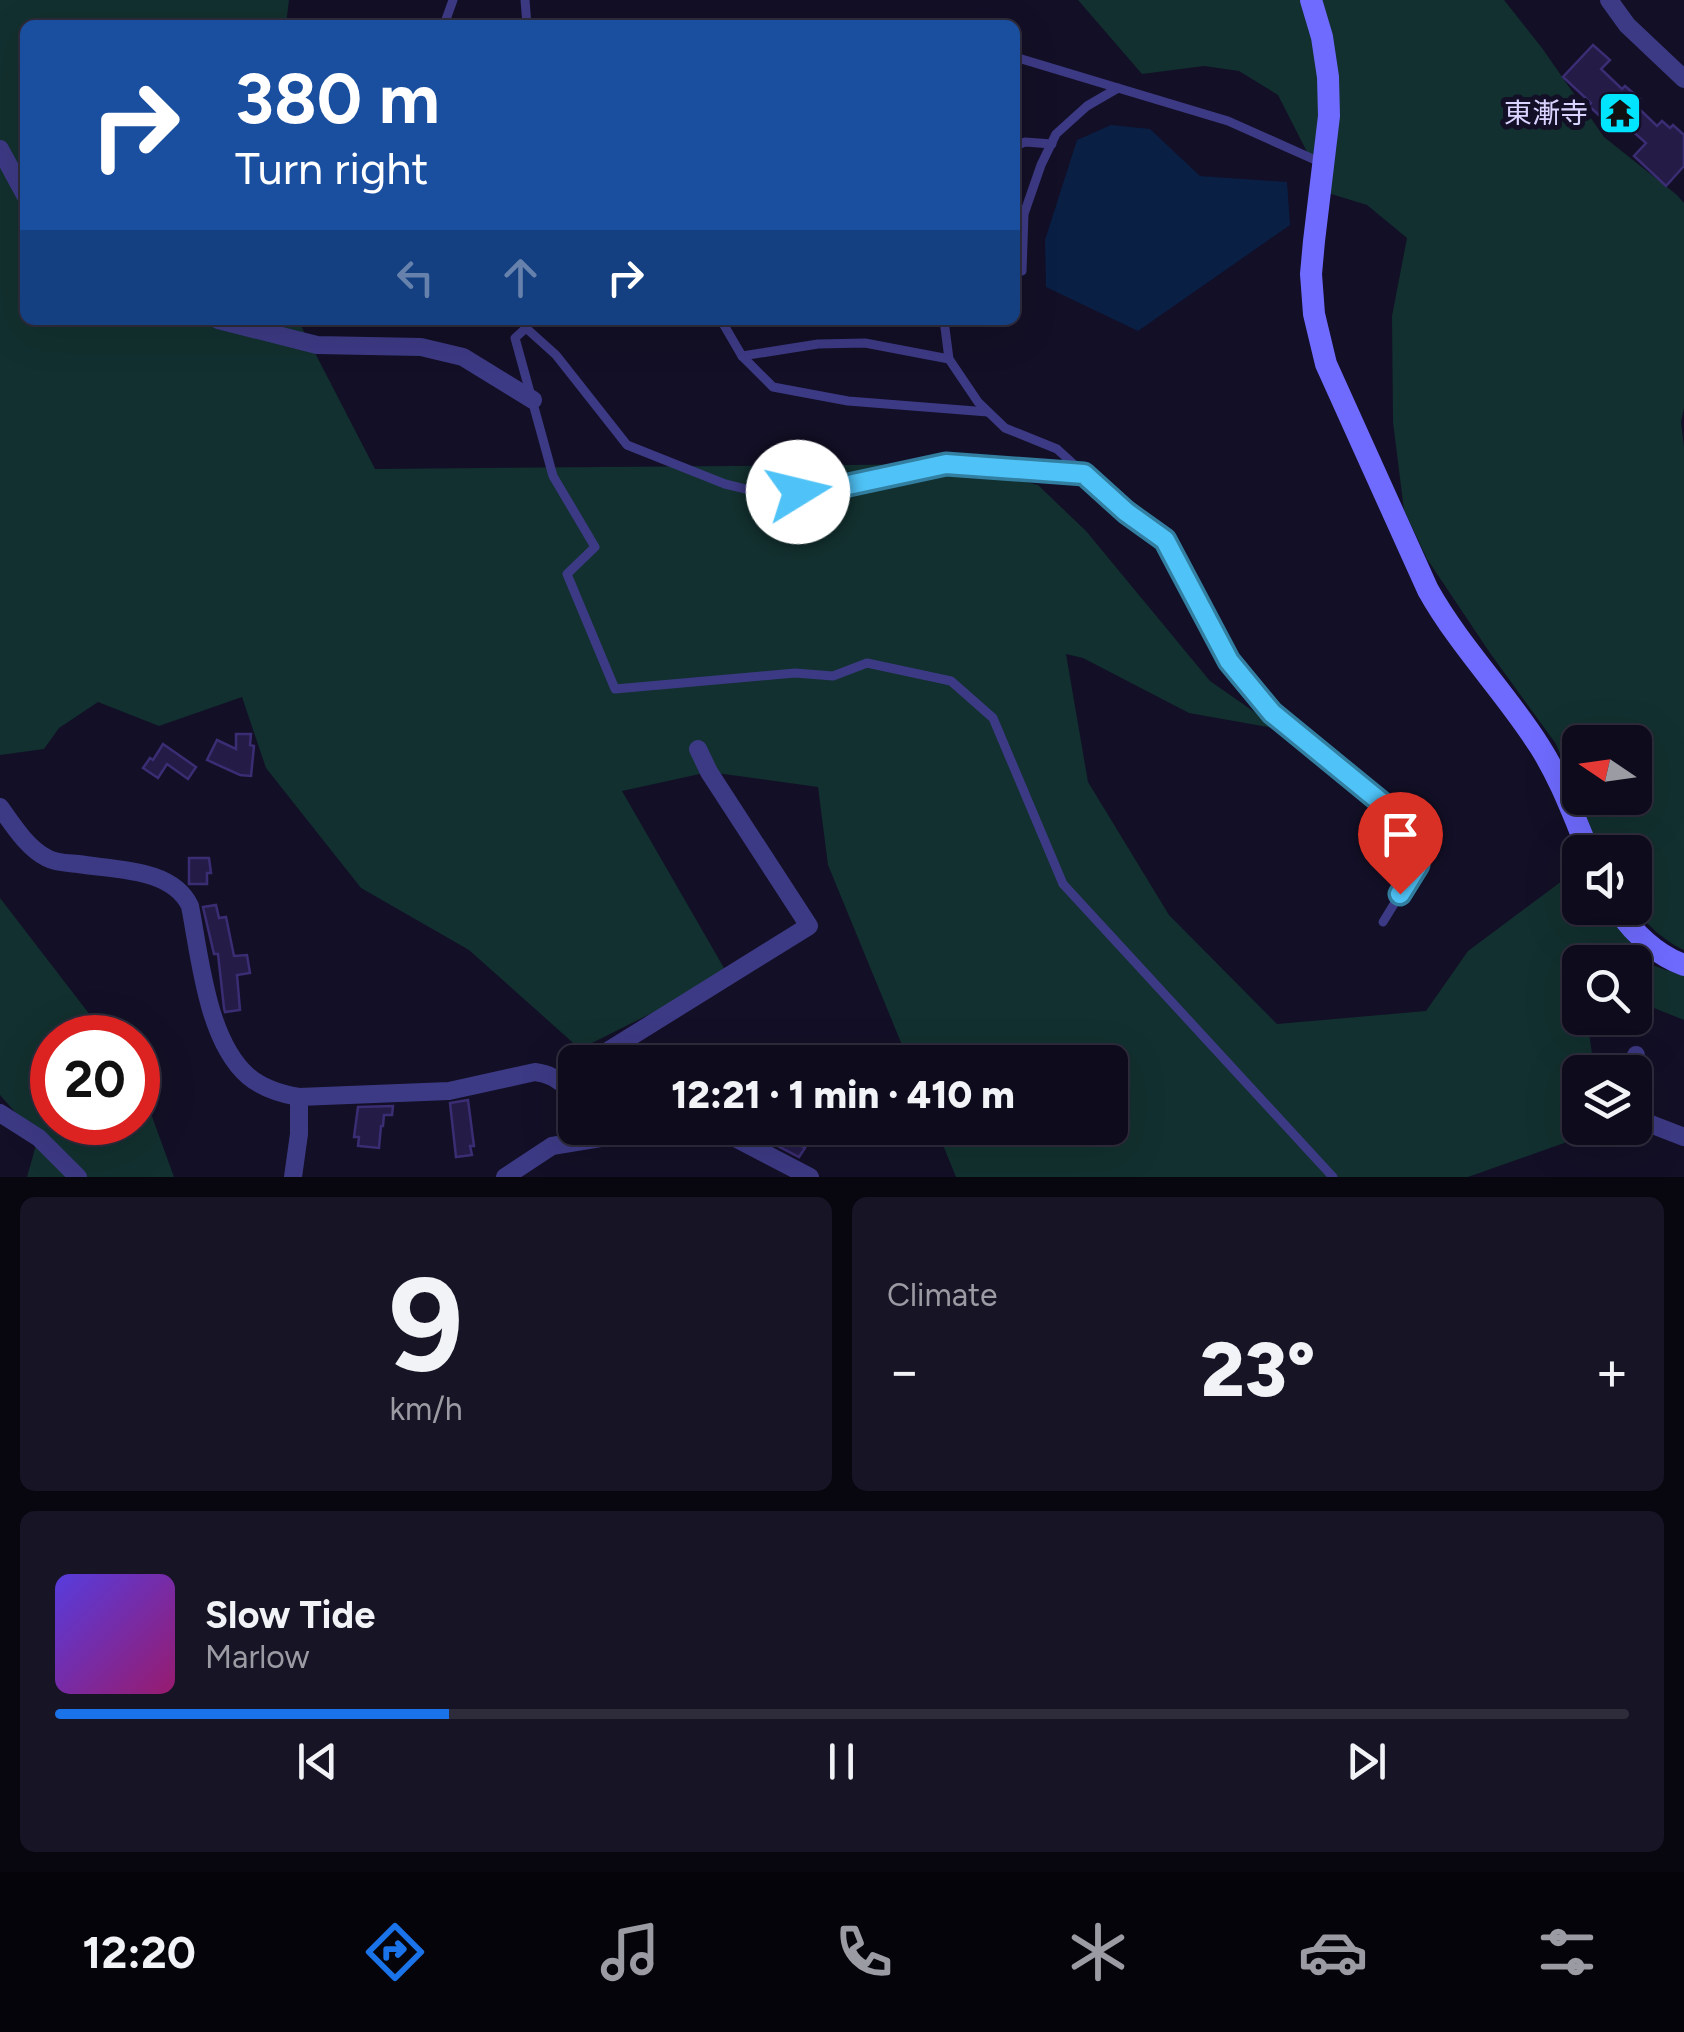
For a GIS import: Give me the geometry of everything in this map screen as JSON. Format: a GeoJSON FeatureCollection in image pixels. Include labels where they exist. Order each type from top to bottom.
{"type":"FeatureCollection","features":[{"type":"Feature","properties":{"kind":"street"},"geometry":{"type":"LineString","coordinates":[[1311,0],[1328,78],[1329,116],[1311,274],[1314,314],[1326,364],[1428,590],[1542,750],[1582,835]]}},
{"type":"Feature","properties":{"kind":"street"},"geometry":{"type":"LineString","coordinates":[[1609,0],[1684,79]]}},
{"type":"Feature","properties":{"kind":"street"},"geometry":{"type":"LineString","coordinates":[[0,149],[20,186]]}},
{"type":"Feature","properties":{"kind":"street"},"geometry":{"type":"LineString","coordinates":[[239,325],[317,344],[421,347],[463,357],[533,400]]}},
{"type":"Feature","properties":{"kind":"street"},"geometry":{"type":"LineString","coordinates":[[617,1045],[809,926],[698,749]]}},
{"type":"Feature","properties":{"kind":"street"},"geometry":{"type":"LineString","coordinates":[[0,807],[33,849],[50,860],[154,876],[172,883],[184,894],[190,906],[214,1024],[248,1076],[279,1094],[299,1097],[449,1091],[535,1072],[558,1078]]}},
{"type":"Feature","properties":{"kind":"street"},"geometry":{"type":"LineString","coordinates":[[1628,925],[1654,948],[1684,966]]}},
{"type":"Feature","properties":{"kind":"street"},"geometry":{"type":"LineString","coordinates":[[293,1177],[299,1097]]}},
{"type":"Feature","properties":{"kind":"street"},"geometry":{"type":"LineString","coordinates":[[0,1114],[38,1138],[78,1177]]}},
{"type":"Feature","properties":{"kind":"street"},"geometry":{"type":"LineString","coordinates":[[1652,1125],[1684,1137]]}},
{"type":"Feature","properties":{"kind":"street"},"geometry":{"type":"LineString","coordinates":[[505,1177],[558,1145]]}},
{"type":"Feature","properties":{"kind":"street"},"geometry":{"type":"LineString","coordinates":[[749,1145],[810,1177]]}},
{"type":"Feature","properties":{"kind":"lane"},"geometry":{"type":"LineString","coordinates":[[1020,59],[1228,120],[1324,164]]}},
{"type":"Feature","properties":{"kind":"lane"},"geometry":{"type":"LineString","coordinates":[[1020,271],[1024,214],[1056,134],[1088,106],[1118,88]]}},
{"type":"Feature","properties":{"kind":"lane"},"geometry":{"type":"LineString","coordinates":[[1020,144],[1052,144]]}},
{"type":"Feature","properties":{"kind":"lane"},"geometry":{"type":"LineString","coordinates":[[724,325],[742,356],[772,388],[848,402],[989,412]]}},
{"type":"Feature","properties":{"kind":"lane"},"geometry":{"type":"LineString","coordinates":[[945,325],[948,359],[978,402],[1005,428],[1056,449],[1126,512],[1165,540],[1229,661],[1272,713],[1388,808],[1414,841],[1418,865],[1383,922]]}},
{"type":"Feature","properties":{"kind":"lane"},"geometry":{"type":"LineString","coordinates":[[1084,474],[946,464],[825,490],[770,495],[725,484],[627,445],[556,355],[526,328],[515,338],[553,476],[595,547],[567,574],[615,689],[796,673],[832,676],[867,664],[951,681],[993,718],[1063,884],[1333,1177]]}},
{"type":"Feature","properties":{"kind":"lane"},"geometry":{"type":"LineString","coordinates":[[742,356],[818,344],[866,343],[948,359]]}},
{"type":"Feature","properties":{"kind":"green space"},"geometry":{"type":"Polygon","coordinates":[[[0,0],[289,0],[287,20],[20,20],[20,325],[301,325],[375,469],[955,464],[1038,485],[1086,531],[1210,681],[1279,729],[1189,713],[1083,658],[1066,654],[1088,782],[1169,915],[1277,1024],[1426,1011],[1468,951],[1562,881],[1562,925],[1618,925],[1632,945],[1562,945],[1562,1035],[1589,1035],[1592,1055],[1562,1055],[1562,1144],[1468,1177],[956,1177],[943,1145],[1128,1145],[1128,1045],[902,1045],[828,865],[818,787],[709,772],[622,791],[728,975],[588,1045],[576,1045],[469,950],[361,888],[266,768],[242,697],[159,726],[98,702],[59,728],[44,749],[0,755],[0,0]]]}},
{"type":"Feature","properties":{"kind":"green space"},"geometry":{"type":"Polygon","coordinates":[[[1078,0],[1504,0],[1604,137],[1684,203],[1684,950],[1650,925],[1652,835],[1593,835],[1584,815],[1652,815],[1652,725],[1562,725],[1562,759],[1556,744],[1427,559],[1404,510],[1393,422],[1392,316],[1407,238],[1367,205],[1328,193],[1278,95],[1239,71],[1204,66],[1142,74],[1078,0]]]}},
{"type":"Feature","properties":{"kind":"green space"},"geometry":{"type":"Polygon","coordinates":[[[0,898],[90,1015],[30,1015],[30,1129],[0,1095],[0,898]]]}},
{"type":"Feature","properties":{"kind":"green space"},"geometry":{"type":"Polygon","coordinates":[[[1652,965],[1684,976],[1684,1020],[1652,1007],[1652,965]]]}},
{"type":"Feature","properties":{"kind":"green space"},"geometry":{"type":"Polygon","coordinates":[[[160,1138],[174,1177],[27,1177],[36,1145],[160,1145],[160,1138]]]}},
{"type":"Feature","properties":{"kind":"water"},"geometry":{"type":"Polygon","coordinates":[[[1111,125],[1150,129],[1200,176],[1287,182],[1290,225],[1138,331],[1046,287],[1045,240],[1077,140],[1111,125]]]}},
{"type":"Feature","properties":{"kind":"building","name":"東漸寺"},"geometry":{"type":"Polygon","coordinates":[[[1593,45],[1610,60],[1601,69],[1622,89],[1625,86],[1640,99],[1635,105],[1657,126],[1662,121],[1684,135],[1684,166],[1666,186],[1634,156],[1646,143],[1620,120],[1613,128],[1563,77],[1593,45]]]}},
{"type":"Feature","properties":{"kind":"building"},"geometry":{"type":"Polygon","coordinates":[[[236,734],[251,734],[251,776],[207,760],[217,740],[236,749],[236,734]]]}},
{"type":"Feature","properties":{"kind":"building"},"geometry":{"type":"Polygon","coordinates":[[[163,744],[196,767],[188,779],[167,764],[158,778],[143,768],[163,744]]]}},
{"type":"Feature","properties":{"kind":"building"},"geometry":{"type":"Polygon","coordinates":[[[189,858],[209,858],[211,873],[207,873],[207,884],[189,884],[189,858]]]}},
{"type":"Feature","properties":{"kind":"building"},"geometry":{"type":"Polygon","coordinates":[[[216,905],[219,918],[226,917],[234,956],[247,955],[250,973],[237,975],[240,1010],[225,1012],[224,1008],[218,954],[214,954],[203,907],[216,905]]]}},
{"type":"Feature","properties":{"kind":"building"},"geometry":{"type":"Polygon","coordinates":[[[468,1100],[474,1146],[470,1146],[472,1155],[456,1157],[450,1103],[468,1100]]]}},
{"type":"Feature","properties":{"kind":"building"},"geometry":{"type":"Polygon","coordinates":[[[393,1106],[392,1115],[384,1115],[379,1148],[358,1146],[359,1137],[354,1137],[358,1107],[393,1106]]]}},
{"type":"Feature","properties":{"kind":"building"},"geometry":{"type":"Polygon","coordinates":[[[776,1145],[800,1145],[805,1148],[799,1157],[776,1145]]]}},
{"type":"Feature","properties":{"kind":"place","name":"東漸寺"},"geometry":{"type":"Point","coordinates":[1620,113]}},
{"type":"Feature","properties":{"kind":"route"},"geometry":{"type":"LineString","coordinates":[[798,492],[825,490],[946,464],[1084,474],[1165,540],[1229,661],[1272,713],[1388,808],[1414,841],[1418,865],[1400,894]]}}]}
